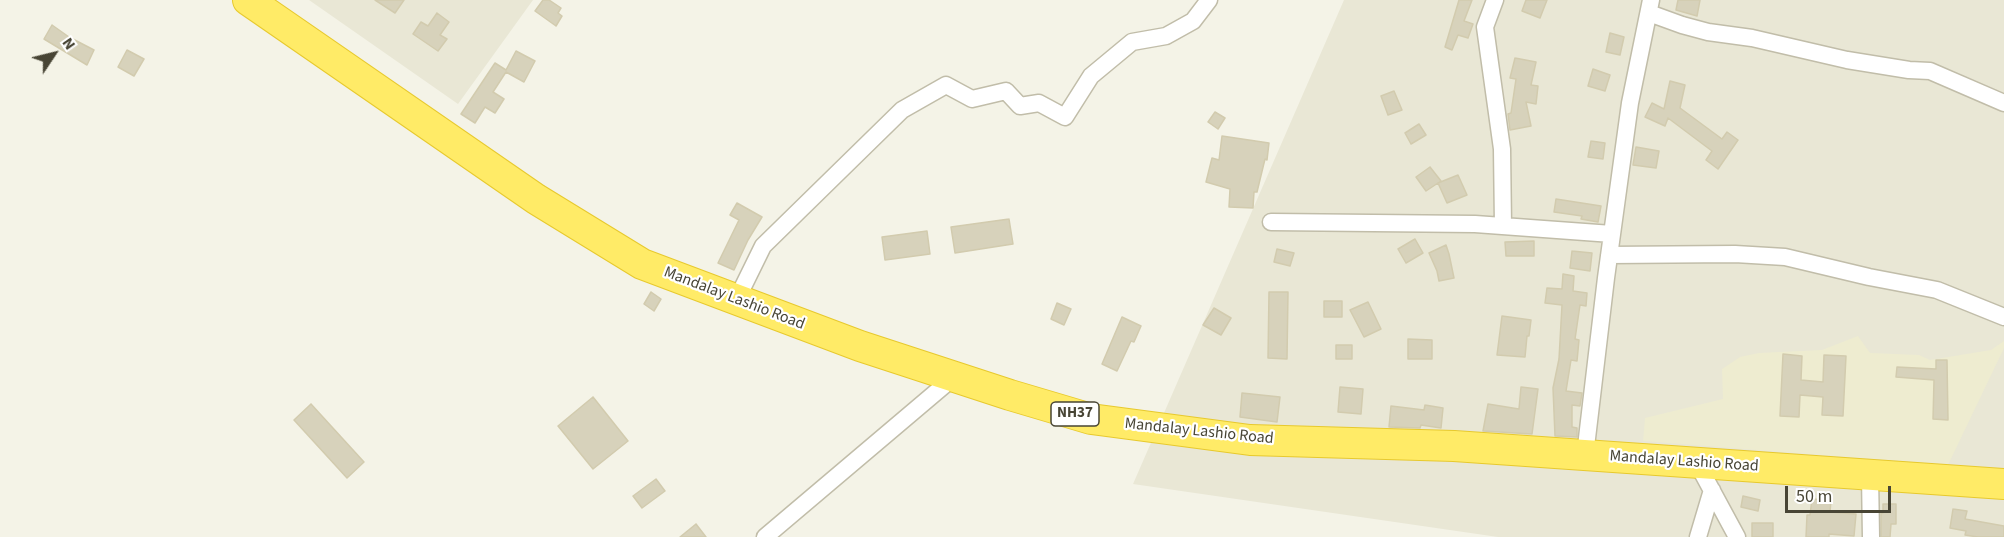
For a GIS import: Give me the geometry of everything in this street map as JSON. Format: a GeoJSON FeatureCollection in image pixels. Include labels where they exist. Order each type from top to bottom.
{"type":"FeatureCollection","features":[{"type":"Feature","properties":{"kind":"highway","name":"Mandalay Lashio Road"},"geometry":{"type":"LineString","coordinates":[[248,0],[536,199],[642,264],[861,346],[1091,419],[1250,440],[1455,446],[2004,484]]}},
{"type":"Feature","properties":{"kind":"street"},"geometry":{"type":"LineString","coordinates":[[736,301],[763,246],[902,110],[946,86],[972,99],[1006,91],[1020,106],[1039,104],[1065,117],[1091,76],[1132,42],[1166,36],[1193,21],[1209,0]]}},
{"type":"Feature","properties":{"kind":"street"},"geometry":{"type":"LineString","coordinates":[[1495,0],[1485,27],[1502,149],[1503,226]]}},
{"type":"Feature","properties":{"kind":"street"},"geometry":{"type":"LineString","coordinates":[[1585,455],[1630,103],[1650,7],[1682,26],[1708,32],[1752,38],[1847,60],[1908,70],[1929,71],[2004,103]]}},
{"type":"Feature","properties":{"kind":"street"},"geometry":{"type":"LineString","coordinates":[[1271,222],[1475,224],[1612,234]]}},
{"type":"Feature","properties":{"kind":"street"},"geometry":{"type":"LineString","coordinates":[[1609,255],[1735,254],[1785,257],[1869,277],[1938,290],[2004,317]]}},
{"type":"Feature","properties":{"kind":"street"},"geometry":{"type":"LineString","coordinates":[[765,537],[954,377]]}},
{"type":"Feature","properties":{"kind":"street"},"geometry":{"type":"LineString","coordinates":[[1697,463],[1737,537]]}},
{"type":"Feature","properties":{"kind":"street"},"geometry":{"type":"LineString","coordinates":[[1870,475],[1870,537]]}},
{"type":"Feature","properties":{"kind":"street"},"geometry":{"type":"LineString","coordinates":[[1698,537],[1712,490]]}},
{"type":"Feature","properties":{"kind":"shaded area"},"geometry":{"type":"Polygon","coordinates":[[[309,0],[533,0],[458,104],[309,0]]]}},
{"type":"Feature","properties":{"kind":"shaded area"},"geometry":{"type":"Polygon","coordinates":[[[1344,0],[2004,0],[2004,537],[1498,537],[1133,484],[1344,0]]]}},
{"type":"Feature","properties":{"kind":"shaded area"},"geometry":{"type":"Polygon","coordinates":[[[1858,336],[1870,353],[1919,355],[1930,360],[1991,350],[2004,341],[2004,348],[1948,465],[1643,441],[1645,418],[1723,399],[1722,369],[1740,357],[1759,353],[1822,350],[1858,336]]]}},
{"type":"Feature","properties":{"kind":"building"},"geometry":{"type":"Polygon","coordinates":[[[375,0],[404,0],[395,13],[375,0]]]}},
{"type":"Feature","properties":{"kind":"building"},"geometry":{"type":"Polygon","coordinates":[[[543,0],[549,0],[561,8],[558,13],[562,16],[556,26],[535,11],[543,0]]]}},
{"type":"Feature","properties":{"kind":"building"},"geometry":{"type":"Polygon","coordinates":[[[1459,0],[1472,0],[1464,21],[1473,24],[1468,38],[1458,35],[1452,50],[1445,47],[1459,0]]]}},
{"type":"Feature","properties":{"kind":"building"},"geometry":{"type":"Polygon","coordinates":[[[1526,0],[1547,0],[1540,18],[1522,11],[1526,0]]]}},
{"type":"Feature","properties":{"kind":"building"},"geometry":{"type":"Polygon","coordinates":[[[1678,0],[1700,0],[1697,16],[1676,10],[1678,0]]]}},
{"type":"Feature","properties":{"kind":"building"},"geometry":{"type":"Polygon","coordinates":[[[437,13],[449,22],[440,35],[447,39],[438,51],[413,34],[421,22],[428,26],[437,13]]]}},
{"type":"Feature","properties":{"kind":"building"},"geometry":{"type":"Polygon","coordinates":[[[52,25],[94,50],[87,65],[44,39],[52,25]]]}},
{"type":"Feature","properties":{"kind":"building"},"geometry":{"type":"Polygon","coordinates":[[[1610,33],[1624,37],[1620,55],[1606,52],[1610,33]]]}},
{"type":"Feature","properties":{"kind":"building"},"geometry":{"type":"Polygon","coordinates":[[[127,50],[144,59],[134,76],[118,67],[127,50]]]}},
{"type":"Feature","properties":{"kind":"building"},"geometry":{"type":"Polygon","coordinates":[[[516,51],[535,61],[524,82],[506,72],[493,92],[504,99],[495,113],[485,107],[475,123],[461,114],[495,63],[506,70],[516,51]]]}},
{"type":"Feature","properties":{"kind":"building"},"geometry":{"type":"Polygon","coordinates":[[[1515,58],[1536,62],[1531,85],[1538,86],[1536,104],[1526,102],[1531,126],[1510,130],[1508,114],[1511,113],[1516,79],[1510,78],[1515,58]]]}},
{"type":"Feature","properties":{"kind":"building"},"geometry":{"type":"Polygon","coordinates":[[[1593,69],[1610,75],[1605,91],[1588,86],[1593,69]]]}},
{"type":"Feature","properties":{"kind":"building"},"geometry":{"type":"Polygon","coordinates":[[[1670,81],[1685,85],[1680,108],[1722,139],[1727,132],[1738,140],[1718,169],[1706,160],[1712,151],[1668,118],[1665,126],[1645,117],[1652,103],[1664,109],[1670,81]]]}},
{"type":"Feature","properties":{"kind":"building"},"geometry":{"type":"Polygon","coordinates":[[[1394,91],[1402,110],[1388,115],[1381,96],[1394,91]]]}},
{"type":"Feature","properties":{"kind":"building"},"geometry":{"type":"Polygon","coordinates":[[[1215,112],[1225,118],[1218,129],[1208,122],[1215,112]]]}},
{"type":"Feature","properties":{"kind":"building"},"geometry":{"type":"Polygon","coordinates":[[[1419,124],[1426,135],[1411,144],[1405,133],[1419,124]]]}},
{"type":"Feature","properties":{"kind":"building"},"geometry":{"type":"Polygon","coordinates":[[[1222,136],[1269,143],[1267,160],[1265,159],[1257,192],[1254,192],[1253,208],[1229,207],[1230,189],[1206,182],[1212,158],[1219,160],[1222,136]]]}},
{"type":"Feature","properties":{"kind":"building"},"geometry":{"type":"Polygon","coordinates":[[[1591,141],[1605,143],[1603,159],[1588,157],[1591,141]]]}},
{"type":"Feature","properties":{"kind":"building"},"geometry":{"type":"Polygon","coordinates":[[[1636,147],[1659,151],[1656,168],[1633,165],[1636,147]]]}},
{"type":"Feature","properties":{"kind":"building"},"geometry":{"type":"Polygon","coordinates":[[[1430,167],[1441,181],[1426,191],[1416,177],[1430,167]]]}},
{"type":"Feature","properties":{"kind":"building"},"geometry":{"type":"Polygon","coordinates":[[[1458,175],[1467,195],[1447,203],[1438,183],[1458,175]]]}},
{"type":"Feature","properties":{"kind":"building"},"geometry":{"type":"Polygon","coordinates":[[[1556,199],[1601,206],[1598,222],[1581,219],[1582,216],[1554,212],[1556,199]]]}},
{"type":"Feature","properties":{"kind":"building"},"geometry":{"type":"Polygon","coordinates":[[[737,203],[762,217],[734,270],[718,263],[739,220],[730,215],[737,203]]]}},
{"type":"Feature","properties":{"kind":"building"},"geometry":{"type":"Polygon","coordinates":[[[1009,219],[1013,244],[955,253],[951,227],[1009,219]]]}},
{"type":"Feature","properties":{"kind":"building"},"geometry":{"type":"Polygon","coordinates":[[[927,231],[930,254],[885,260],[882,237],[927,231]]]}},
{"type":"Feature","properties":{"kind":"building"},"geometry":{"type":"Polygon","coordinates":[[[1415,239],[1423,253],[1406,263],[1398,249],[1415,239]]]}},
{"type":"Feature","properties":{"kind":"building"},"geometry":{"type":"Polygon","coordinates":[[[1534,241],[1534,256],[1506,256],[1505,242],[1534,241]]]}},
{"type":"Feature","properties":{"kind":"building"},"geometry":{"type":"Polygon","coordinates":[[[1446,245],[1454,278],[1439,281],[1429,253],[1446,245]]]}},
{"type":"Feature","properties":{"kind":"building"},"geometry":{"type":"Polygon","coordinates":[[[1277,249],[1294,253],[1290,266],[1274,262],[1277,249]]]}},
{"type":"Feature","properties":{"kind":"building"},"geometry":{"type":"Polygon","coordinates":[[[1572,251],[1592,253],[1590,271],[1570,268],[1572,251]]]}},
{"type":"Feature","properties":{"kind":"building"},"geometry":{"type":"Polygon","coordinates":[[[1563,274],[1574,276],[1573,291],[1587,293],[1586,306],[1580,305],[1575,339],[1579,340],[1577,361],[1571,360],[1566,391],[1582,393],[1580,406],[1572,405],[1572,427],[1577,428],[1577,437],[1555,436],[1553,388],[1559,359],[1562,305],[1545,303],[1547,288],[1562,289],[1563,274]]]}},
{"type":"Feature","properties":{"kind":"building"},"geometry":{"type":"Polygon","coordinates":[[[651,292],[661,299],[654,311],[644,304],[651,292]]]}},
{"type":"Feature","properties":{"kind":"building"},"geometry":{"type":"Polygon","coordinates":[[[1269,292],[1288,292],[1287,359],[1268,358],[1269,292]]]}},
{"type":"Feature","properties":{"kind":"building"},"geometry":{"type":"Polygon","coordinates":[[[1324,301],[1342,301],[1342,317],[1324,317],[1324,301]]]}},
{"type":"Feature","properties":{"kind":"building"},"geometry":{"type":"Polygon","coordinates":[[[1368,302],[1381,329],[1364,337],[1350,310],[1368,302]]]}},
{"type":"Feature","properties":{"kind":"building"},"geometry":{"type":"Polygon","coordinates":[[[1057,303],[1071,309],[1064,325],[1051,319],[1057,303]]]}},
{"type":"Feature","properties":{"kind":"building"},"geometry":{"type":"Polygon","coordinates":[[[1214,308],[1231,318],[1221,335],[1203,325],[1214,308]]]}},
{"type":"Feature","properties":{"kind":"building"},"geometry":{"type":"Polygon","coordinates":[[[1502,316],[1531,320],[1525,357],[1497,355],[1502,316]]]}},
{"type":"Feature","properties":{"kind":"building"},"geometry":{"type":"Polygon","coordinates":[[[1122,317],[1141,326],[1117,371],[1102,364],[1122,317]]]}},
{"type":"Feature","properties":{"kind":"building"},"geometry":{"type":"Polygon","coordinates":[[[1408,339],[1432,340],[1432,359],[1408,359],[1408,339]]]}},
{"type":"Feature","properties":{"kind":"building"},"geometry":{"type":"Polygon","coordinates":[[[1336,345],[1352,345],[1352,359],[1336,359],[1336,345]]]}},
{"type":"Feature","properties":{"kind":"building"},"geometry":{"type":"Polygon","coordinates":[[[1783,354],[1802,356],[1801,380],[1823,382],[1824,355],[1846,356],[1843,416],[1822,415],[1823,397],[1800,395],[1799,417],[1780,416],[1783,354]]]}},
{"type":"Feature","properties":{"kind":"building"},"geometry":{"type":"Polygon","coordinates":[[[1936,360],[1947,360],[1948,420],[1933,419],[1934,380],[1896,377],[1897,367],[1936,369],[1936,360]]]}},
{"type":"Feature","properties":{"kind":"building"},"geometry":{"type":"Polygon","coordinates":[[[1340,387],[1363,389],[1361,414],[1338,412],[1340,387]]]}},
{"type":"Feature","properties":{"kind":"building"},"geometry":{"type":"Polygon","coordinates":[[[1521,387],[1538,389],[1532,434],[1483,431],[1488,404],[1519,409],[1521,387]]]}},
{"type":"Feature","properties":{"kind":"building"},"geometry":{"type":"Polygon","coordinates":[[[1242,393],[1280,397],[1277,422],[1240,417],[1242,393]]]}},
{"type":"Feature","properties":{"kind":"building"},"geometry":{"type":"Polygon","coordinates":[[[593,397],[628,441],[593,469],[558,426],[593,397]]]}},
{"type":"Feature","properties":{"kind":"building"},"geometry":{"type":"Polygon","coordinates":[[[311,404],[364,462],[347,478],[294,420],[311,404]]]}},
{"type":"Feature","properties":{"kind":"building"},"geometry":{"type":"Polygon","coordinates":[[[1425,405],[1443,408],[1441,428],[1421,425],[1420,428],[1389,427],[1391,406],[1424,410],[1425,405]]]}},
{"type":"Feature","properties":{"kind":"building"},"geometry":{"type":"Polygon","coordinates":[[[656,479],[665,491],[642,508],[633,496],[656,479]]]}},
{"type":"Feature","properties":{"kind":"building"},"geometry":{"type":"Polygon","coordinates":[[[1743,496],[1760,500],[1758,511],[1741,507],[1743,496]]]}},
{"type":"Feature","properties":{"kind":"building"},"geometry":{"type":"Polygon","coordinates":[[[1812,499],[1831,500],[1830,512],[1856,514],[1854,536],[1829,534],[1829,537],[1806,537],[1807,515],[1810,515],[1812,499]]]}},
{"type":"Feature","properties":{"kind":"building"},"geometry":{"type":"Polygon","coordinates":[[[1883,504],[1896,504],[1896,524],[1891,524],[1890,537],[1881,537],[1883,504]]]}},
{"type":"Feature","properties":{"kind":"building"},"geometry":{"type":"Polygon","coordinates":[[[1953,509],[1967,511],[1965,519],[2004,526],[2004,537],[1965,535],[1966,531],[1950,528],[1953,509]]]}},
{"type":"Feature","properties":{"kind":"building"},"geometry":{"type":"Polygon","coordinates":[[[1752,523],[1773,523],[1773,537],[1752,537],[1752,523]]]}},
{"type":"Feature","properties":{"kind":"building"},"geometry":{"type":"Polygon","coordinates":[[[696,524],[706,537],[680,537],[696,524]]]}}]}
